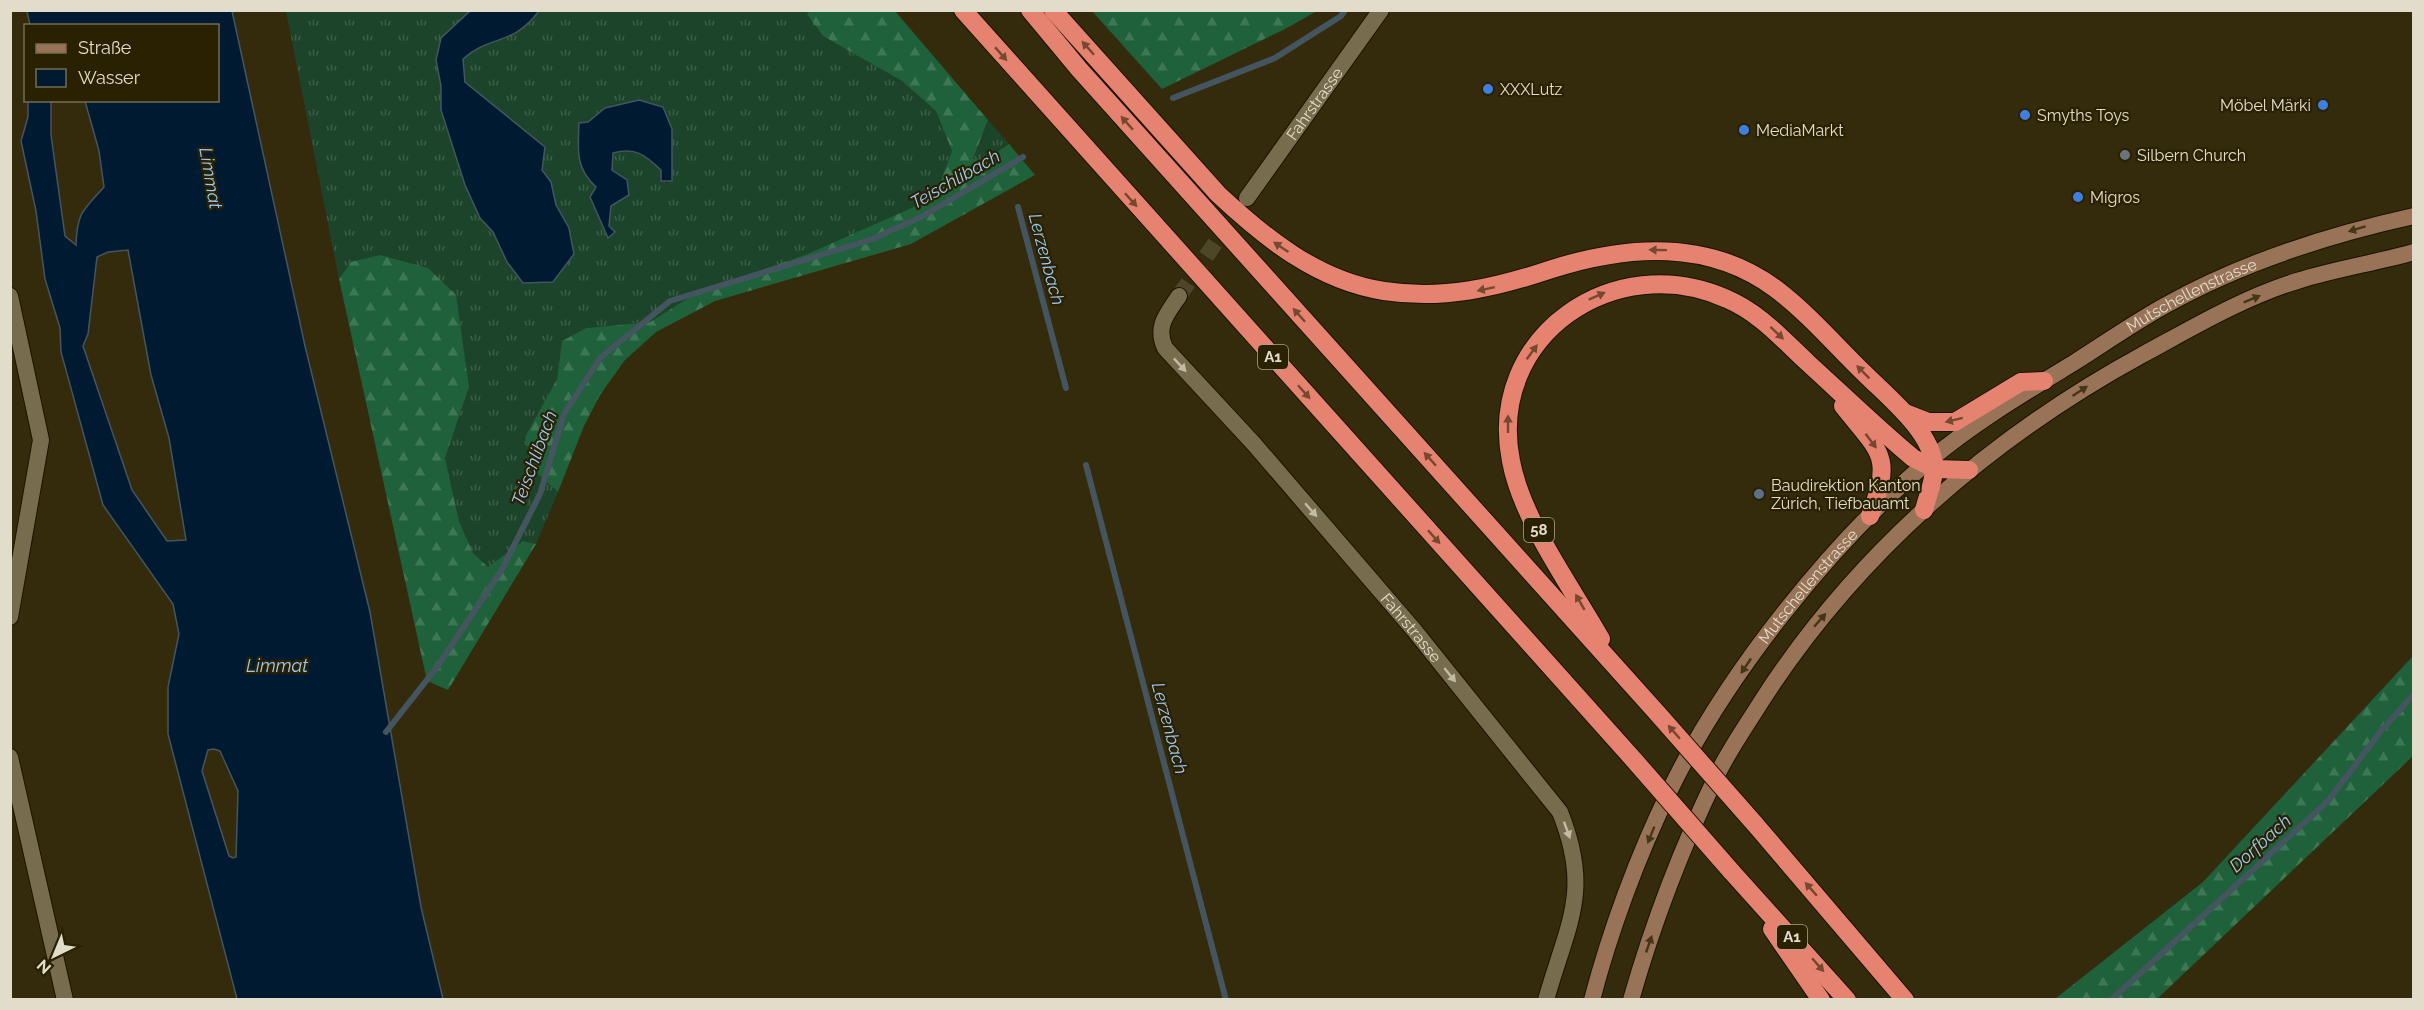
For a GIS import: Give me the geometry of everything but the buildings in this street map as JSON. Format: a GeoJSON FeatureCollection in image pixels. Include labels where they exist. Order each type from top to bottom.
{"type":"FeatureCollection","features":[{"type":"Feature","properties":{"kind":"highway","name":"A1"},"geometry":{"type":"LineString","coordinates":[[963,10],[1847,999]]}},
{"type":"Feature","properties":{"kind":"highway"},"geometry":{"type":"LineString","coordinates":[[1030,10],[1079,69],[1620,671],[1905,999]]}},
{"type":"Feature","properties":{"kind":"highway"},"geometry":{"type":"LineString","coordinates":[[1053,10],[1218,194],[1267,237],[1318,270],[1380,291],[1435,296],[1487,289],[1572,263],[1627,251],[1662,250],[1698,254],[1740,268],[1778,291],[1904,413],[1927,442],[1930,464],[1924,510]]}},
{"type":"Feature","properties":{"kind":"highway","name":"58"},"geometry":{"type":"LineString","coordinates":[[1620,671],[1537,527],[1515,478],[1508,443],[1508,407],[1511,390],[1524,363],[1539,341],[1575,308],[1611,290],[1650,284],[1690,286],[1727,299],[1764,321],[1903,450],[1930,464]]}},
{"type":"Feature","properties":{"kind":"highway","name":"58"},"geometry":{"type":"LineString","coordinates":[[1808,363],[1881,454],[1883,470],[1870,516]]}},
{"type":"Feature","properties":{"kind":"highway"},"geometry":{"type":"LineString","coordinates":[[1904,413],[1928,422],[1955,422],[2021,382],[2044,381]]}},
{"type":"Feature","properties":{"kind":"highway"},"geometry":{"type":"LineString","coordinates":[[1930,464],[1969,470]]}},
{"type":"Feature","properties":{"kind":"highway"},"geometry":{"type":"LineString","coordinates":[[1733,873],[1821,999]]}},
{"type":"Feature","properties":{"kind":"main road","name":"Mutschellenstrasse"},"geometry":{"type":"LineString","coordinates":[[1592,999],[1651,836],[1669,792],[1690,753],[1765,639],[1870,516],[1930,464],[2044,381],[2167,304],[2285,252],[2362,227],[2414,216]]}},
{"type":"Feature","properties":{"kind":"main road","name":"Mutschellenstrasse"},"geometry":{"type":"LineString","coordinates":[[1631,999],[1677,868],[1718,774],[1739,736],[1790,658],[1881,550],[1969,470],[2084,388],[2228,308],[2297,281],[2414,252]]}},
{"type":"Feature","properties":{"kind":"street","name":"Fahrstrasse"},"geometry":{"type":"LineString","coordinates":[[1246,198],[1381,10]]}},
{"type":"Feature","properties":{"kind":"street"},"geometry":{"type":"LineString","coordinates":[[10,296],[40,440],[10,617]]}},
{"type":"Feature","properties":{"kind":"street","name":"Fahrstrasse"},"geometry":{"type":"LineString","coordinates":[[1179,296],[1160,327],[1160,337],[1165,348],[1254,444],[1414,630],[1560,812],[1570,836],[1577,866],[1577,889],[1572,916],[1546,999]]}},
{"type":"Feature","properties":{"kind":"street"},"geometry":{"type":"LineString","coordinates":[[10,757],[65,999]]}},
{"type":"Feature","properties":{"kind":"green space"},"geometry":{"type":"Polygon","coordinates":[[[286,11],[471,11],[441,38],[436,60],[441,86],[441,110],[465,185],[480,218],[493,232],[507,262],[523,283],[553,282],[574,254],[569,228],[556,205],[551,182],[542,170],[545,147],[464,82],[463,59],[483,46],[520,30],[539,11],[810,11],[808,14],[823,36],[902,81],[936,111],[952,151],[938,188],[916,206],[805,255],[698,292],[650,322],[586,328],[562,341],[557,379],[525,437],[533,470],[558,492],[536,544],[523,541],[488,567],[473,553],[459,521],[445,458],[469,387],[351,262],[339,279],[286,11]],[[639,100],[605,108],[588,122],[579,123],[596,187],[590,197],[608,237],[611,206],[627,180],[612,170],[613,153],[631,151],[646,156],[658,166],[666,183],[672,181],[671,157],[639,100]]]}},
{"type":"Feature","properties":{"kind":"green space"},"geometry":{"type":"Polygon","coordinates":[[[810,11],[895,11],[988,120],[973,159],[988,158],[1009,144],[1035,175],[911,244],[715,301],[656,332],[625,360],[600,395],[584,426],[558,492],[533,470],[525,437],[557,379],[562,341],[586,328],[650,322],[698,292],[805,255],[916,206],[938,188],[952,151],[936,111],[902,81],[823,36],[807,14],[810,11]]]}},
{"type":"Feature","properties":{"kind":"green space"},"geometry":{"type":"Polygon","coordinates":[[[1092,11],[1317,11],[1162,89],[1092,11]]]}},
{"type":"Feature","properties":{"kind":"green space"},"geometry":{"type":"Polygon","coordinates":[[[988,120],[1009,144],[988,158],[973,160],[988,120]]]}},
{"type":"Feature","properties":{"kind":"green space"},"geometry":{"type":"Polygon","coordinates":[[[380,255],[428,268],[456,295],[469,387],[445,458],[459,521],[473,553],[488,567],[523,541],[536,544],[448,690],[427,681],[339,279],[351,262],[380,255]]]}},
{"type":"Feature","properties":{"kind":"green space"},"geometry":{"type":"Polygon","coordinates":[[[2413,656],[2413,756],[2157,999],[2055,999],[2203,882],[2413,656]]]}},
{"type":"Feature","properties":{"kind":"water"},"geometry":{"type":"Polygon","coordinates":[[[471,10],[539,11],[520,30],[473,51],[463,59],[465,82],[545,147],[542,170],[551,182],[556,205],[569,228],[574,254],[553,282],[523,283],[507,262],[493,232],[480,218],[465,185],[441,110],[441,86],[436,60],[441,38],[471,10]]]}},
{"type":"Feature","properties":{"kind":"water","name":"Limmat"},"geometry":{"type":"Polygon","coordinates":[[[27,11],[232,11],[305,346],[370,612],[421,907],[443,999],[237,999],[168,734],[168,687],[179,634],[173,604],[103,505],[61,352],[60,328],[45,279],[36,211],[21,141],[28,117],[28,102],[51,102],[51,135],[65,236],[76,245],[82,213],[104,187],[99,151],[85,102],[219,102],[219,24],[30,24],[27,11]],[[128,250],[108,252],[97,257],[88,334],[83,346],[132,490],[167,541],[186,540],[169,438],[151,375],[128,250]],[[208,750],[202,771],[229,856],[233,858],[236,857],[238,791],[220,751],[208,750]]]}},
{"type":"Feature","properties":{"kind":"water"},"geometry":{"type":"Polygon","coordinates":[[[639,100],[663,107],[672,129],[672,181],[661,181],[661,170],[640,154],[628,151],[613,153],[612,170],[627,180],[629,195],[611,206],[609,226],[615,232],[608,238],[590,197],[596,187],[581,166],[578,150],[579,123],[588,122],[605,108],[639,100]]]}},
{"type":"Feature","properties":{"kind":"waterway","name":"Teischlibach"},"geometry":{"type":"LineString","coordinates":[[1173,98],[1275,58],[1341,16],[1345,10]]}},
{"type":"Feature","properties":{"kind":"waterway","name":"Teischlibach"},"geometry":{"type":"LineString","coordinates":[[386,732],[437,667],[501,571],[540,494],[564,414],[600,358],[670,301],[873,239],[921,217],[1023,157]]}},
{"type":"Feature","properties":{"kind":"waterway","name":"Lerzenbach"},"geometry":{"type":"LineString","coordinates":[[1018,207],[1066,388]]}},
{"type":"Feature","properties":{"kind":"waterway","name":"Lerzenbach"},"geometry":{"type":"LineString","coordinates":[[1086,465],[1226,1000]]}},
{"type":"Feature","properties":{"kind":"waterway","name":"Dorfbach"},"geometry":{"type":"LineString","coordinates":[[2111,1000],[2328,801],[2381,731],[2414,694]]}},
{"type":"Feature","properties":{"kind":"tunnel"},"geometry":{"type":"LineString","coordinates":[[1179,296],[1244,201]]}},
{"type":"Feature","properties":{"kind":"place","name":"XXXLutz"},"geometry":{"type":"Point","coordinates":[1488,89]}},
{"type":"Feature","properties":{"kind":"place","name":"Möbel Märki"},"geometry":{"type":"Point","coordinates":[2323,105]}},
{"type":"Feature","properties":{"kind":"place","name":"Smyths Toys"},"geometry":{"type":"Point","coordinates":[2025,115]}},
{"type":"Feature","properties":{"kind":"place","name":"MediaMarkt"},"geometry":{"type":"Point","coordinates":[1744,130]}},
{"type":"Feature","properties":{"kind":"place","name":"Silbern Church"},"geometry":{"type":"Point","coordinates":[2125,155]}},
{"type":"Feature","properties":{"kind":"place","name":"Migros"},"geometry":{"type":"Point","coordinates":[2078,197]}},
{"type":"Feature","properties":{"kind":"place","name":"Baudirektion Kanton Zürich, Tiefbauamt"},"geometry":{"type":"Point","coordinates":[1759,494]}}]}
